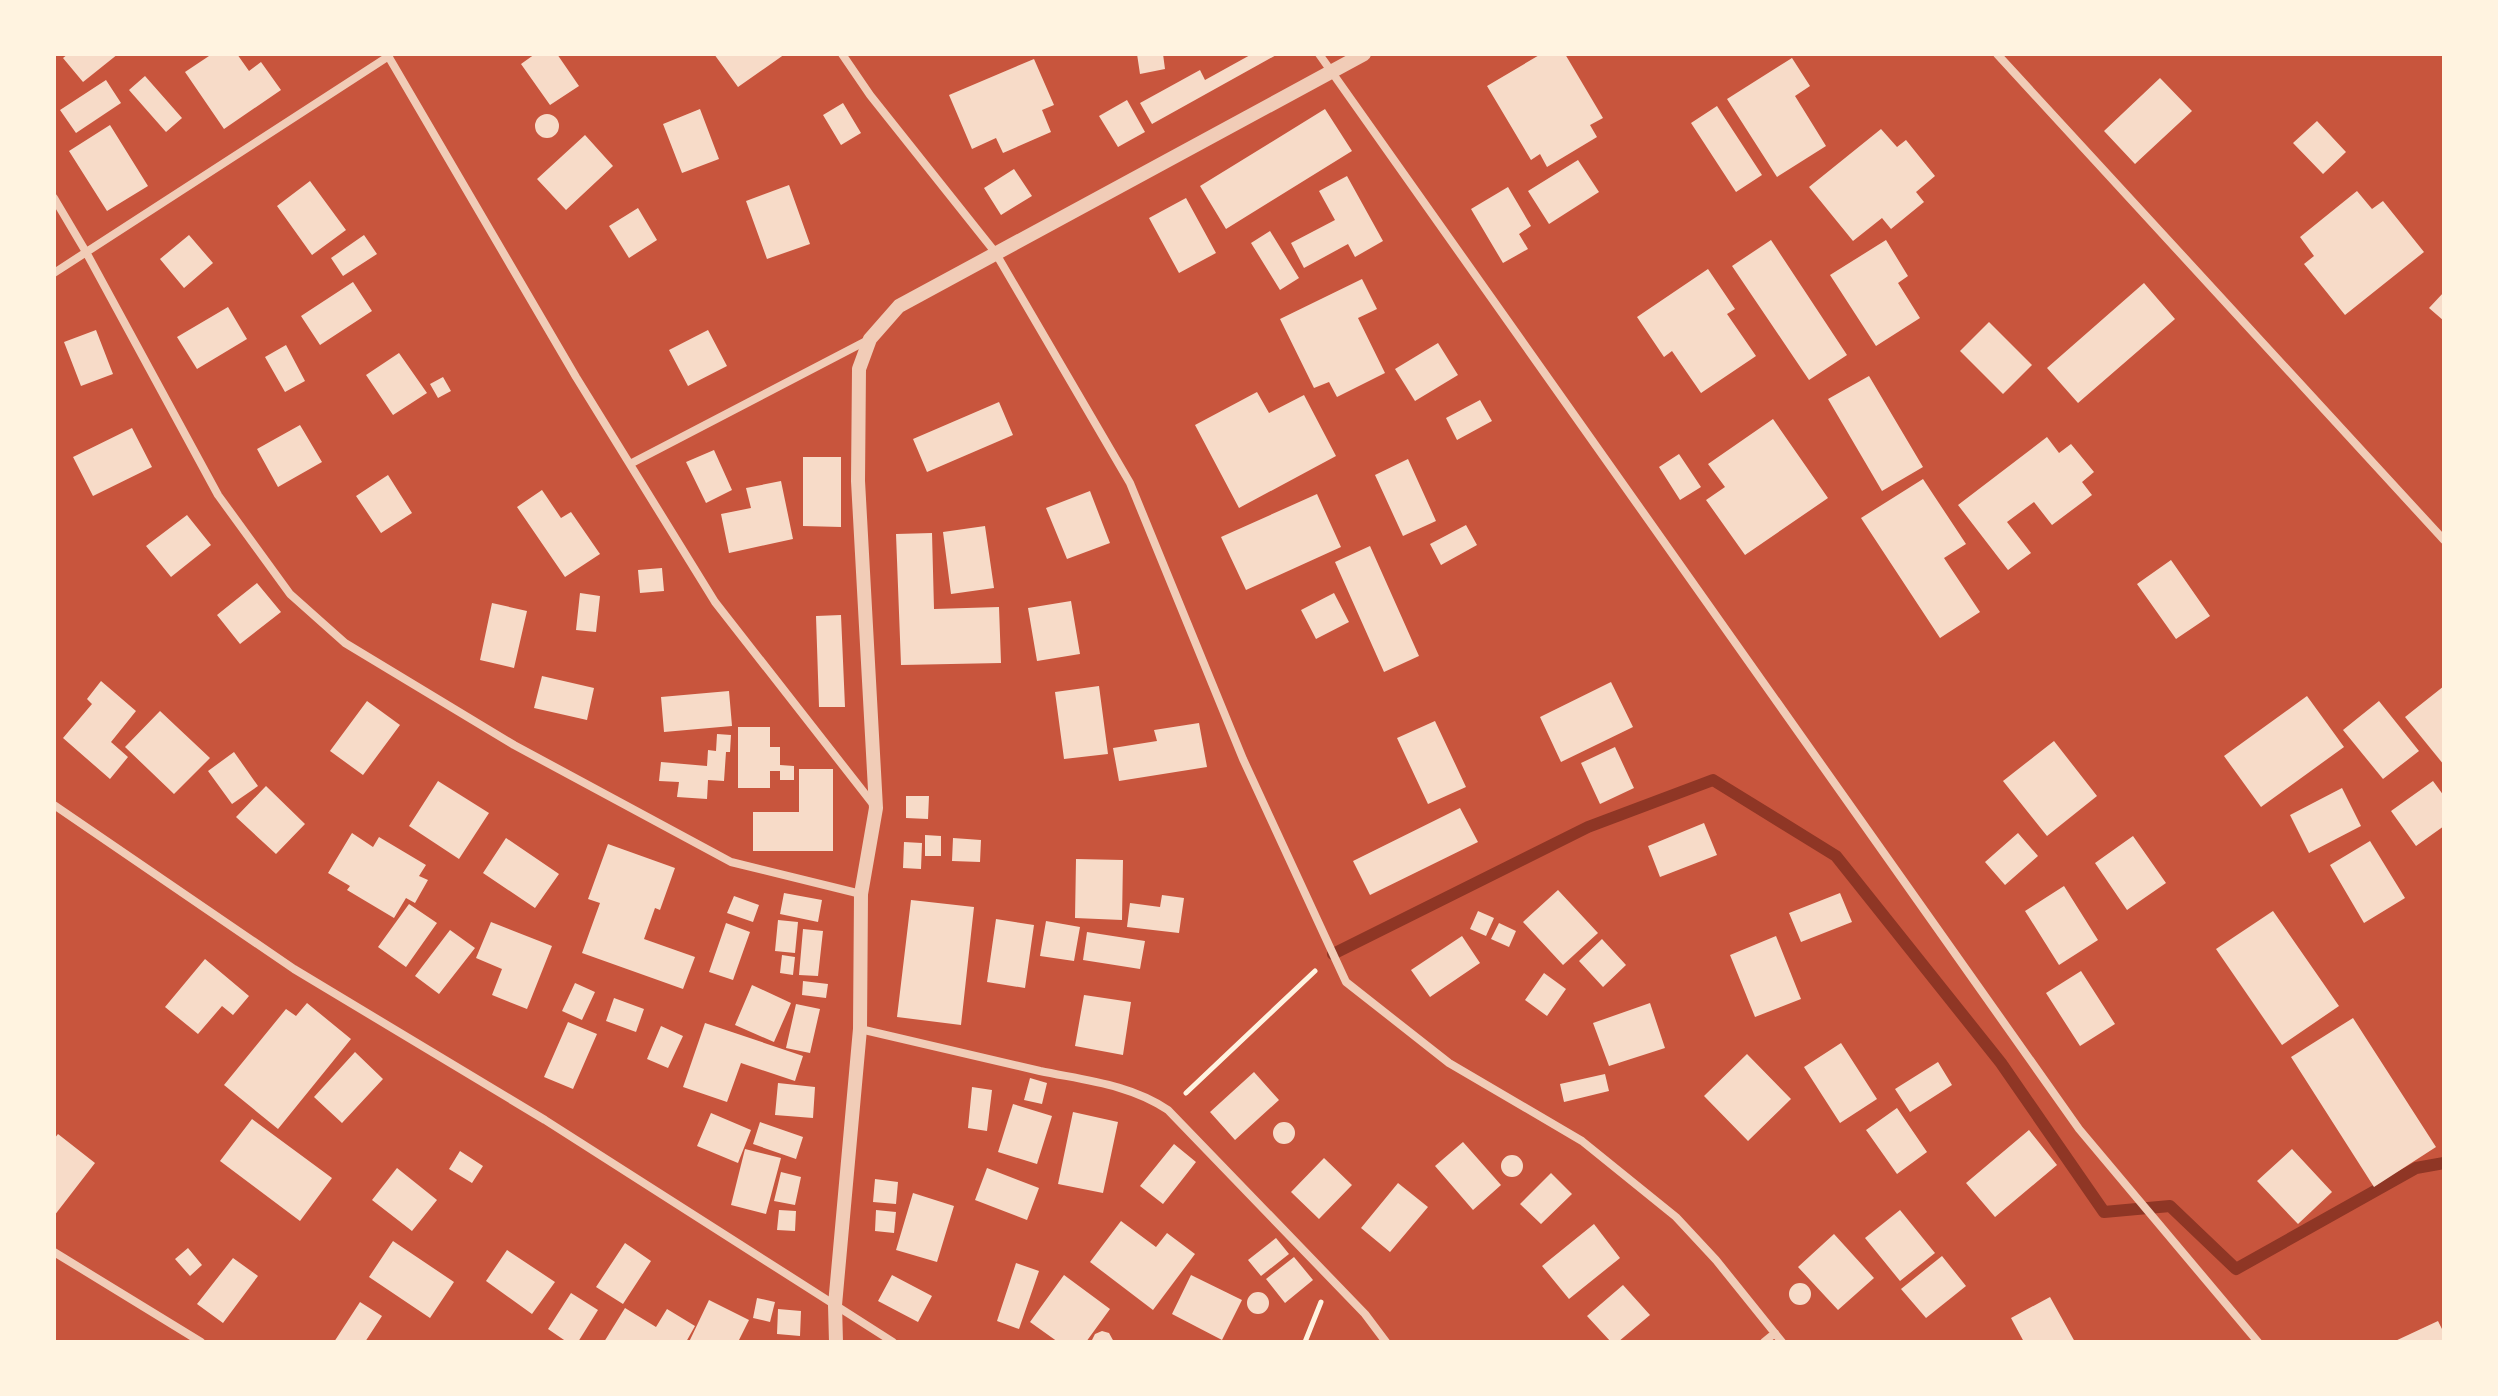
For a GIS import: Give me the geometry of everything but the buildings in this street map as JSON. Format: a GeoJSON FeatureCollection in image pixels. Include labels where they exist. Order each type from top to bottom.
{"type":"FeatureCollection","features":[{"type":"Feature","properties":{"kind":"street"},"geometry":{"type":"LineString","coordinates":[[842,54],[870,95],[995,252],[1130,483],[1243,759],[1346,982],[1449,1063],[1582,1141],[1676,1217],[1716,1260],[1782,1342]]}},
{"type":"Feature","properties":{"kind":"street"},"geometry":{"type":"LineString","coordinates":[[1319,54],[2079,1129],[2258,1342]]}},
{"type":"Feature","properties":{"kind":"street"},"geometry":{"type":"LineString","coordinates":[[836,1342],[835,1305],[860,1029],[861,894],[876,808],[858,481],[859,369],[870,339],[899,306],[1364,54]]}},
{"type":"Feature","properties":{"kind":"street"},"geometry":{"type":"LineString","coordinates":[[1997,54],[2444,540]]}},
{"type":"Feature","properties":{"kind":"street"},"geometry":{"type":"LineString","coordinates":[[54,273],[388,55],[715,602],[876,808]]}},
{"type":"Feature","properties":{"kind":"street"},"geometry":{"type":"LineString","coordinates":[[54,198],[218,495],[290,594],[345,643],[527,753],[731,862],[861,894]]}},
{"type":"Feature","properties":{"kind":"street"},"geometry":{"type":"LineString","coordinates":[[630,464],[870,339]]}},
{"type":"Feature","properties":{"kind":"street"},"geometry":{"type":"LineString","coordinates":[[54,805],[294,969],[545,1120],[893,1342]]}},
{"type":"Feature","properties":{"kind":"street"},"geometry":{"type":"LineString","coordinates":[[860,1029],[1044,1072],[1091,1079],[1153,1100],[1168,1110],[1365,1314],[1386,1342]]}},
{"type":"Feature","properties":{"kind":"street"},"geometry":{"type":"LineString","coordinates":[[54,1252],[201,1342]]}},
{"type":"Feature","properties":{"kind":"street"},"geometry":{"type":"LineString","coordinates":[[1764,1342],[1775,1333]]}},
{"type":"Feature","properties":{"kind":"path"},"geometry":{"type":"LineString","coordinates":[[1168,1110],[1333,954]]}},
{"type":"Feature","properties":{"kind":"path"},"geometry":{"type":"LineString","coordinates":[[1305,1342],[1330,1278]]}},
{"type":"Feature","properties":{"kind":"waterway"},"geometry":{"type":"LineString","coordinates":[[1333,954],[1588,827],[1713,780],[1836,856],[2001,1063],[2104,1212],[2170,1206],[2236,1269],[2416,1168],[2444,1163]]}}]}
